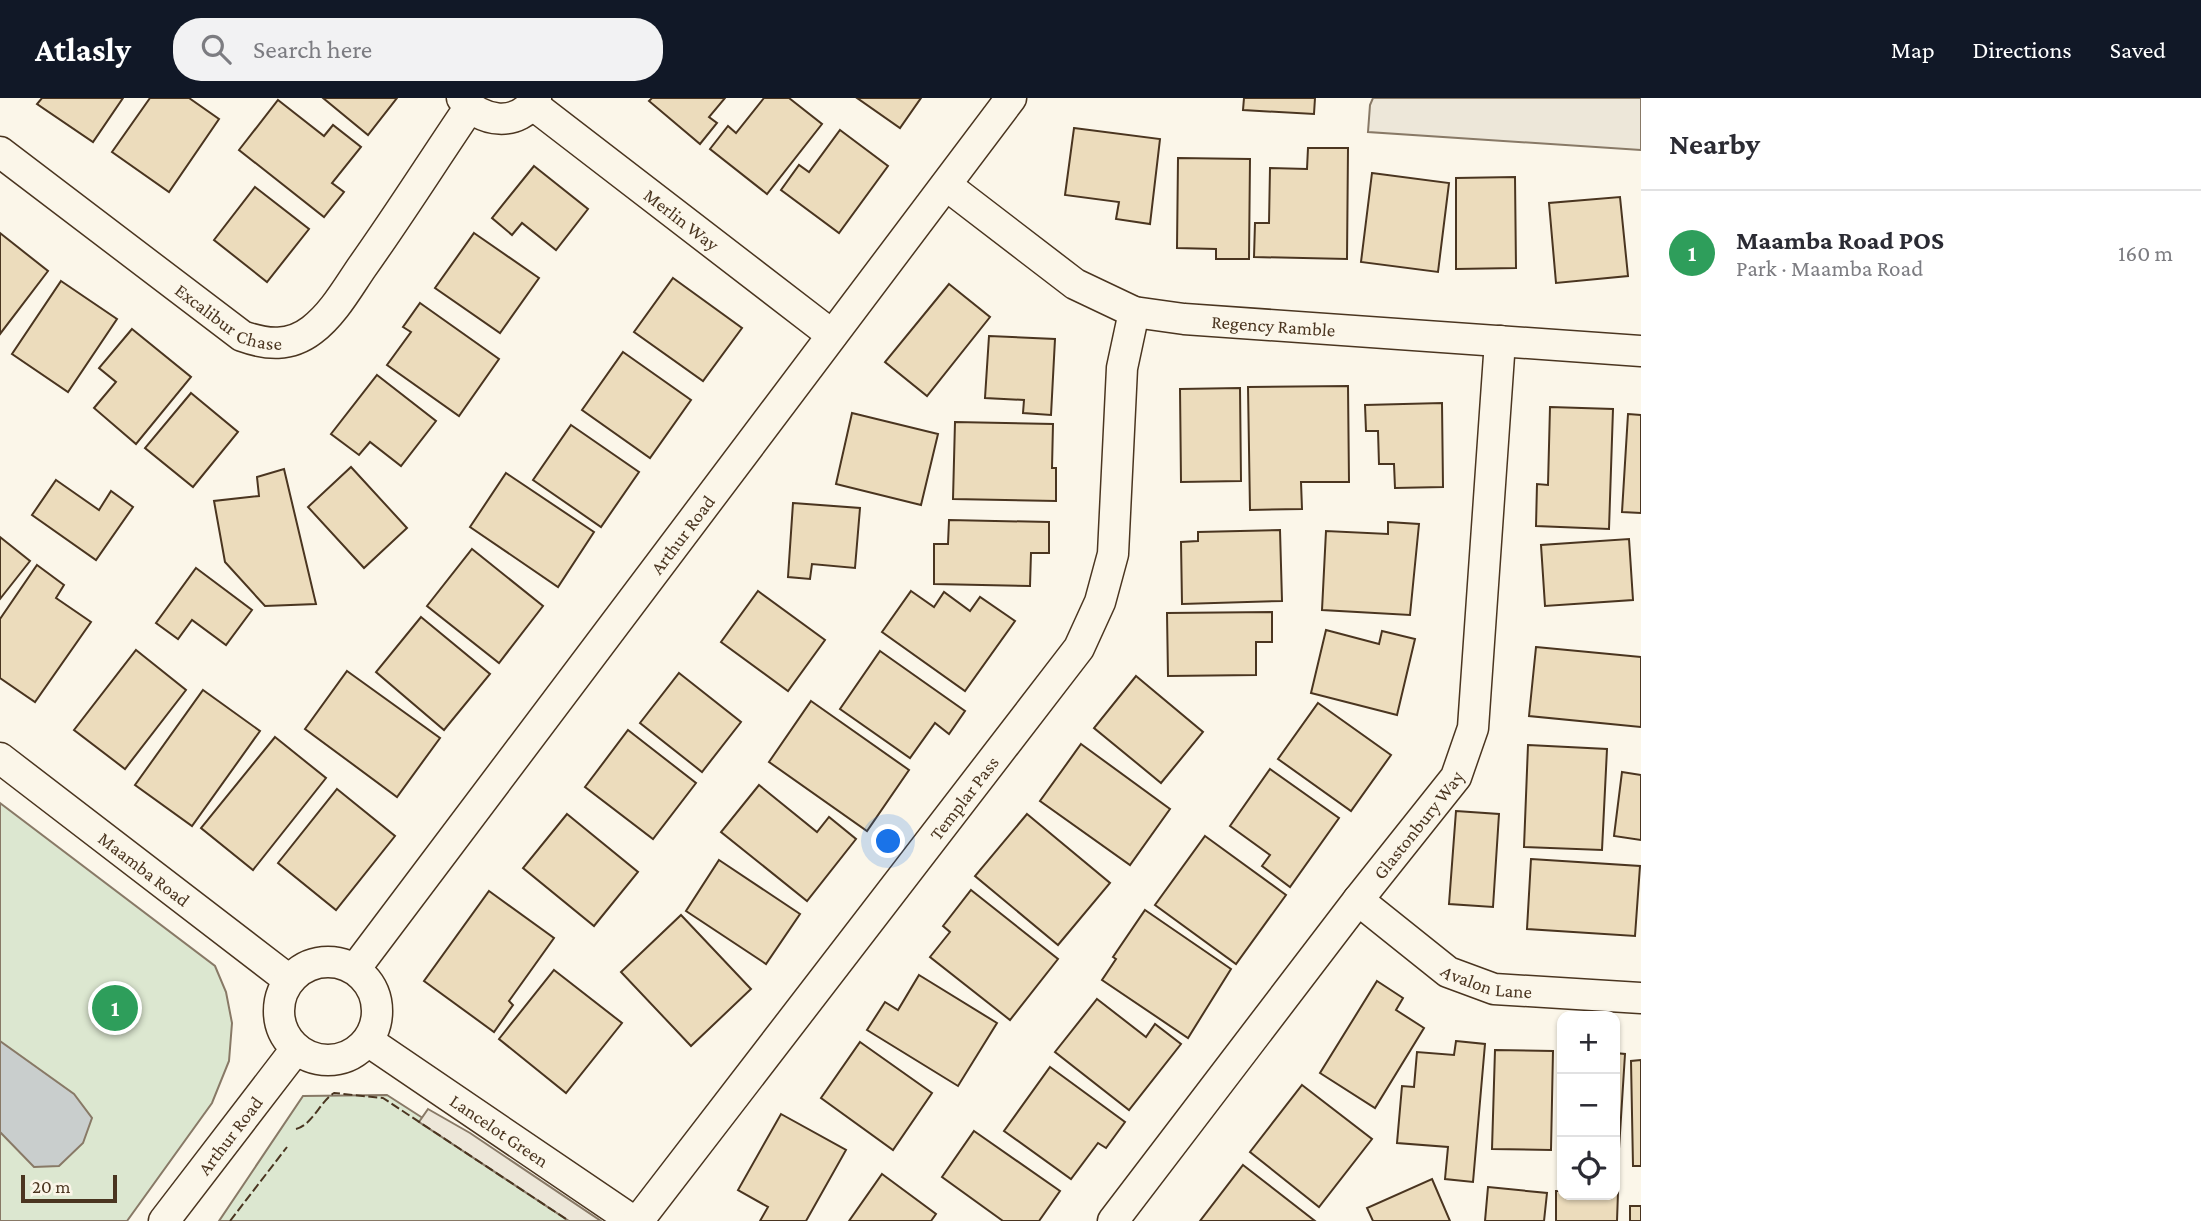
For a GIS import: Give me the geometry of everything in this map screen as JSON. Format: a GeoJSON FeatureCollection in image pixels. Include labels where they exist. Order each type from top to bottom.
{"type":"FeatureCollection","features":[{"type":"Feature","properties":{"kind":"street","name":"Arthur Road"},"geometry":{"type":"LineString","coordinates":[[355,970],[1011,98]]}},
{"type":"Feature","properties":{"kind":"street"},"geometry":{"type":"LineString","coordinates":[[465,103],[484,117],[501,120],[518,115],[534,101]]}},
{"type":"Feature","properties":{"kind":"street","name":"Merlin Way"},"geometry":{"type":"LineString","coordinates":[[534,101],[832,335]]}},
{"type":"Feature","properties":{"kind":"street","name":"Excalibur Chase"},"geometry":{"type":"LineString","coordinates":[[0,152],[242,336],[264,344],[286,343],[311,331],[330,312],[392,224],[465,103]]}},
{"type":"Feature","properties":{"kind":"street","name":"Regency Ramble"},"geometry":{"type":"LineString","coordinates":[[946,185],[1075,284],[1134,312],[1184,319],[1641,351]]}},
{"type":"Feature","properties":{"kind":"street","name":"Templar Pass"},"geometry":{"type":"LineString","coordinates":[[638,1221],[1079,648],[1100,602],[1112,554],[1122,368],[1134,312]]}},
{"type":"Feature","properties":{"kind":"street","name":"Glastonbury Way"},"geometry":{"type":"LineString","coordinates":[[1113,1221],[1358,900],[1456,777],[1473,728],[1500,341]]}},
{"type":"Feature","properties":{"kind":"street","name":"Maamba Road"},"geometry":{"type":"LineString","coordinates":[[0,758],[289,981]]}},
{"type":"Feature","properties":{"kind":"street","name":"Avalon Lane"},"geometry":{"type":"LineString","coordinates":[[1358,900],[1448,972],[1494,989],[1641,998]]}},
{"type":"Feature","properties":{"kind":"street"},"geometry":{"type":"LineString","coordinates":[[327,962],[355,970],[367,980],[375,994],[378,1011],[376,1027],[368,1041],[356,1052],[342,1059],[326,1061],[310,1057],[296,1049],[286,1037],[280,1023],[282,993],[289,981],[306,967],[327,962]]}},
{"type":"Feature","properties":{"kind":"street","name":"Lancelot Green"},"geometry":{"type":"LineString","coordinates":[[368,1041],[633,1221]]}},
{"type":"Feature","properties":{"kind":"street","name":"Arthur Road"},"geometry":{"type":"LineString","coordinates":[[163,1221],[296,1049]]}},
{"type":"Feature","properties":{"kind":"green space"},"geometry":{"type":"Polygon","coordinates":[[[0,803],[215,966],[226,992],[232,1023],[229,1061],[212,1103],[127,1221],[0,1221],[0,803]]]}},
{"type":"Feature","properties":{"kind":"green space"},"geometry":{"type":"Polygon","coordinates":[[[387,1095],[583,1221],[219,1221],[303,1096],[387,1095]]]}},
{"type":"Feature","properties":{"kind":"shaded area"},"geometry":{"type":"Polygon","coordinates":[[[1373,98],[1641,98],[1641,150],[1368,132],[1373,98]]]}},
{"type":"Feature","properties":{"kind":"shaded area"},"geometry":{"type":"Polygon","coordinates":[[[0,1041],[74,1094],[92,1118],[83,1143],[59,1166],[34,1167],[0,1132],[0,1041]]]}},
{"type":"Feature","properties":{"kind":"shaded area"},"geometry":{"type":"Polygon","coordinates":[[[428,1109],[470,1133],[601,1221],[569,1221],[419,1122],[428,1109]]]}},
{"type":"Feature","properties":{"kind":"building"},"geometry":{"type":"Polygon","coordinates":[[[42,98],[123,98],[93,142],[37,104],[42,98]]]}},
{"type":"Feature","properties":{"kind":"building"},"geometry":{"type":"Polygon","coordinates":[[[150,98],[189,98],[219,119],[169,192],[112,152],[150,98]]]}},
{"type":"Feature","properties":{"kind":"building"},"geometry":{"type":"Polygon","coordinates":[[[323,98],[397,98],[368,135],[323,98]]]}},
{"type":"Feature","properties":{"kind":"building"},"geometry":{"type":"Polygon","coordinates":[[[652,98],[725,98],[709,117],[717,123],[700,144],[649,101],[652,98]]]}},
{"type":"Feature","properties":{"kind":"building"},"geometry":{"type":"Polygon","coordinates":[[[764,98],[789,98],[822,124],[767,194],[710,149],[728,126],[736,133],[764,98]]]}},
{"type":"Feature","properties":{"kind":"building"},"geometry":{"type":"Polygon","coordinates":[[[857,98],[921,98],[900,128],[857,98]]]}},
{"type":"Feature","properties":{"kind":"building"},"geometry":{"type":"Polygon","coordinates":[[[1244,98],[1315,98],[1314,114],[1243,110],[1244,98]]]}},
{"type":"Feature","properties":{"kind":"building"},"geometry":{"type":"Polygon","coordinates":[[[278,100],[324,136],[333,125],[361,147],[332,183],[344,192],[324,217],[239,150],[278,100]]]}},
{"type":"Feature","properties":{"kind":"building"},"geometry":{"type":"Polygon","coordinates":[[[1074,128],[1160,139],[1150,224],[1116,219],[1119,202],[1065,195],[1074,128]]]}},
{"type":"Feature","properties":{"kind":"building"},"geometry":{"type":"Polygon","coordinates":[[[840,130],[888,166],[839,233],[781,190],[799,165],[809,172],[840,130]]]}},
{"type":"Feature","properties":{"kind":"building"},"geometry":{"type":"Polygon","coordinates":[[[1308,148],[1348,148],[1347,259],[1254,257],[1255,223],[1269,223],[1270,168],[1307,169],[1308,148]]]}},
{"type":"Feature","properties":{"kind":"building"},"geometry":{"type":"Polygon","coordinates":[[[1178,158],[1250,159],[1249,259],[1216,259],[1216,249],[1177,248],[1178,158]]]}},
{"type":"Feature","properties":{"kind":"building"},"geometry":{"type":"Polygon","coordinates":[[[534,166],[588,209],[556,250],[522,223],[512,235],[492,218],[534,166]]]}},
{"type":"Feature","properties":{"kind":"building"},"geometry":{"type":"Polygon","coordinates":[[[1372,173],[1449,183],[1438,272],[1361,262],[1372,173]]]}},
{"type":"Feature","properties":{"kind":"building"},"geometry":{"type":"Polygon","coordinates":[[[1515,177],[1516,268],[1456,269],[1456,178],[1515,177]]]}},
{"type":"Feature","properties":{"kind":"building"},"geometry":{"type":"Polygon","coordinates":[[[255,187],[309,229],[267,282],[214,240],[255,187]]]}},
{"type":"Feature","properties":{"kind":"building"},"geometry":{"type":"Polygon","coordinates":[[[1620,197],[1628,276],[1556,283],[1549,203],[1620,197]]]}},
{"type":"Feature","properties":{"kind":"building"},"geometry":{"type":"Polygon","coordinates":[[[0,233],[48,271],[0,334],[0,233]]]}},
{"type":"Feature","properties":{"kind":"building"},"geometry":{"type":"Polygon","coordinates":[[[474,233],[539,278],[500,333],[435,288],[474,233]]]}},
{"type":"Feature","properties":{"kind":"building"},"geometry":{"type":"Polygon","coordinates":[[[673,278],[742,328],[703,381],[634,332],[673,278]]]}},
{"type":"Feature","properties":{"kind":"building"},"geometry":{"type":"Polygon","coordinates":[[[61,281],[117,319],[68,392],[12,354],[61,281]]]}},
{"type":"Feature","properties":{"kind":"building"},"geometry":{"type":"Polygon","coordinates":[[[949,284],[990,317],[927,396],[885,362],[949,284]]]}},
{"type":"Feature","properties":{"kind":"building"},"geometry":{"type":"Polygon","coordinates":[[[420,303],[499,359],[459,416],[387,365],[411,332],[403,327],[420,303]]]}},
{"type":"Feature","properties":{"kind":"building"},"geometry":{"type":"Polygon","coordinates":[[[132,329],[191,377],[136,444],[94,408],[116,382],[99,368],[132,329]]]}},
{"type":"Feature","properties":{"kind":"building"},"geometry":{"type":"Polygon","coordinates":[[[989,336],[1055,339],[1051,415],[1023,413],[1024,400],[985,398],[989,336]]]}},
{"type":"Feature","properties":{"kind":"building"},"geometry":{"type":"Polygon","coordinates":[[[623,352],[691,400],[650,458],[582,410],[623,352]]]}},
{"type":"Feature","properties":{"kind":"building"},"geometry":{"type":"Polygon","coordinates":[[[377,375],[436,421],[401,466],[370,442],[359,455],[331,434],[377,375]]]}},
{"type":"Feature","properties":{"kind":"building"},"geometry":{"type":"Polygon","coordinates":[[[1348,386],[1349,482],[1301,482],[1302,509],[1250,510],[1248,387],[1348,386]]]}},
{"type":"Feature","properties":{"kind":"building"},"geometry":{"type":"Polygon","coordinates":[[[1240,388],[1241,481],[1181,482],[1180,389],[1240,388]]]}},
{"type":"Feature","properties":{"kind":"building"},"geometry":{"type":"Polygon","coordinates":[[[191,393],[238,432],[193,487],[145,448],[191,393]]]}},
{"type":"Feature","properties":{"kind":"building"},"geometry":{"type":"Polygon","coordinates":[[[1442,403],[1443,487],[1395,488],[1394,464],[1379,464],[1378,431],[1366,431],[1365,405],[1442,403]]]}},
{"type":"Feature","properties":{"kind":"building"},"geometry":{"type":"Polygon","coordinates":[[[1550,407],[1613,409],[1609,529],[1536,526],[1537,484],[1548,485],[1550,407]]]}},
{"type":"Feature","properties":{"kind":"building"},"geometry":{"type":"Polygon","coordinates":[[[852,413],[938,434],[921,505],[836,484],[852,413]]]}},
{"type":"Feature","properties":{"kind":"building"},"geometry":{"type":"Polygon","coordinates":[[[1628,414],[1641,415],[1641,513],[1622,512],[1628,414]]]}},
{"type":"Feature","properties":{"kind":"building"},"geometry":{"type":"Polygon","coordinates":[[[955,422],[1053,424],[1052,468],[1056,468],[1056,501],[953,499],[955,422]]]}},
{"type":"Feature","properties":{"kind":"building"},"geometry":{"type":"Polygon","coordinates":[[[571,425],[639,472],[601,527],[533,480],[571,425]]]}},
{"type":"Feature","properties":{"kind":"building"},"geometry":{"type":"Polygon","coordinates":[[[351,467],[407,528],[364,568],[308,507],[351,467]]]}},
{"type":"Feature","properties":{"kind":"building"},"geometry":{"type":"Polygon","coordinates":[[[284,469],[316,604],[265,606],[225,562],[214,501],[259,496],[257,477],[284,469]]]}},
{"type":"Feature","properties":{"kind":"building"},"geometry":{"type":"Polygon","coordinates":[[[506,473],[594,532],[558,587],[470,527],[506,473]]]}},
{"type":"Feature","properties":{"kind":"building"},"geometry":{"type":"Polygon","coordinates":[[[56,480],[99,510],[111,491],[133,507],[96,560],[32,515],[56,480]]]}},
{"type":"Feature","properties":{"kind":"building"},"geometry":{"type":"Polygon","coordinates":[[[793,503],[860,508],[855,568],[812,564],[810,579],[788,577],[793,503]]]}},
{"type":"Feature","properties":{"kind":"building"},"geometry":{"type":"Polygon","coordinates":[[[949,520],[1049,522],[1049,553],[1031,553],[1030,586],[934,584],[934,544],[948,544],[949,520]]]}},
{"type":"Feature","properties":{"kind":"building"},"geometry":{"type":"Polygon","coordinates":[[[1388,522],[1419,524],[1410,615],[1322,610],[1326,531],[1388,534],[1388,522]]]}},
{"type":"Feature","properties":{"kind":"building"},"geometry":{"type":"Polygon","coordinates":[[[1280,530],[1282,601],[1182,604],[1181,542],[1198,541],[1198,532],[1280,530]]]}},
{"type":"Feature","properties":{"kind":"building"},"geometry":{"type":"Polygon","coordinates":[[[0,537],[30,561],[0,599],[0,537]]]}},
{"type":"Feature","properties":{"kind":"building"},"geometry":{"type":"Polygon","coordinates":[[[1629,539],[1633,600],[1545,606],[1541,545],[1629,539]]]}},
{"type":"Feature","properties":{"kind":"building"},"geometry":{"type":"Polygon","coordinates":[[[472,549],[543,606],[499,663],[427,606],[472,549]]]}},
{"type":"Feature","properties":{"kind":"building"},"geometry":{"type":"Polygon","coordinates":[[[37,565],[64,585],[56,598],[91,622],[35,702],[0,678],[0,619],[37,565]]]}},
{"type":"Feature","properties":{"kind":"building"},"geometry":{"type":"Polygon","coordinates":[[[196,568],[252,610],[226,645],[192,620],[178,639],[156,623],[196,568]]]}},
{"type":"Feature","properties":{"kind":"building"},"geometry":{"type":"Polygon","coordinates":[[[758,591],[825,640],[788,691],[721,642],[758,591]]]}},
{"type":"Feature","properties":{"kind":"building"},"geometry":{"type":"Polygon","coordinates":[[[911,591],[934,607],[944,592],[970,611],[980,597],[1015,621],[965,691],[882,632],[911,591]]]}},
{"type":"Feature","properties":{"kind":"building"},"geometry":{"type":"Polygon","coordinates":[[[1272,612],[1272,642],[1256,642],[1256,675],[1168,676],[1167,613],[1272,612]]]}},
{"type":"Feature","properties":{"kind":"building"},"geometry":{"type":"Polygon","coordinates":[[[421,617],[490,674],[444,730],[376,672],[421,617]]]}},
{"type":"Feature","properties":{"kind":"building"},"geometry":{"type":"Polygon","coordinates":[[[1326,630],[1379,644],[1382,631],[1415,639],[1397,715],[1311,693],[1326,630]]]}},
{"type":"Feature","properties":{"kind":"building"},"geometry":{"type":"Polygon","coordinates":[[[1536,647],[1641,657],[1641,727],[1529,716],[1536,647]]]}},
{"type":"Feature","properties":{"kind":"building"},"geometry":{"type":"Polygon","coordinates":[[[136,650],[186,690],[125,769],[74,730],[136,650]]]}},
{"type":"Feature","properties":{"kind":"building"},"geometry":{"type":"Polygon","coordinates":[[[880,651],[965,711],[949,734],[935,723],[910,758],[840,709],[880,651]]]}},
{"type":"Feature","properties":{"kind":"building"},"geometry":{"type":"Polygon","coordinates":[[[347,671],[440,738],[397,797],[305,729],[347,671]]]}},
{"type":"Feature","properties":{"kind":"building"},"geometry":{"type":"Polygon","coordinates":[[[679,673],[741,722],[702,772],[640,723],[679,673]]]}},
{"type":"Feature","properties":{"kind":"building"},"geometry":{"type":"Polygon","coordinates":[[[1136,676],[1203,732],[1161,783],[1094,728],[1136,676]]]}},
{"type":"Feature","properties":{"kind":"building"},"geometry":{"type":"Polygon","coordinates":[[[203,690],[260,731],[192,826],[135,785],[203,690]]]}},
{"type":"Feature","properties":{"kind":"building"},"geometry":{"type":"Polygon","coordinates":[[[811,701],[909,770],[867,831],[769,762],[811,701]]]}},
{"type":"Feature","properties":{"kind":"building"},"geometry":{"type":"Polygon","coordinates":[[[1318,703],[1391,755],[1351,811],[1278,759],[1318,703]]]}},
{"type":"Feature","properties":{"kind":"building"},"geometry":{"type":"Polygon","coordinates":[[[628,730],[696,783],[653,839],[585,787],[628,730]]]}},
{"type":"Feature","properties":{"kind":"building"},"geometry":{"type":"Polygon","coordinates":[[[275,737],[326,778],[253,870],[201,828],[275,737]]]}},
{"type":"Feature","properties":{"kind":"building"},"geometry":{"type":"Polygon","coordinates":[[[1081,744],[1170,809],[1130,865],[1040,801],[1081,744]]]}},
{"type":"Feature","properties":{"kind":"building"},"geometry":{"type":"Polygon","coordinates":[[[1528,745],[1607,749],[1602,850],[1524,847],[1528,745]]]}},
{"type":"Feature","properties":{"kind":"building"},"geometry":{"type":"Polygon","coordinates":[[[1270,769],[1339,818],[1290,887],[1262,866],[1270,855],[1230,826],[1270,769]]]}},
{"type":"Feature","properties":{"kind":"building"},"geometry":{"type":"Polygon","coordinates":[[[1622,772],[1641,775],[1641,840],[1614,836],[1622,772]]]}},
{"type":"Feature","properties":{"kind":"building"},"geometry":{"type":"Polygon","coordinates":[[[759,785],[817,832],[829,817],[856,839],[807,901],[721,832],[759,785]]]}},
{"type":"Feature","properties":{"kind":"building"},"geometry":{"type":"Polygon","coordinates":[[[337,789],[395,836],[336,910],[278,863],[337,789]]]}},
{"type":"Feature","properties":{"kind":"building"},"geometry":{"type":"Polygon","coordinates":[[[1456,811],[1499,814],[1493,907],[1449,904],[1456,811]]]}},
{"type":"Feature","properties":{"kind":"building"},"geometry":{"type":"Polygon","coordinates":[[[567,814],[638,872],[594,926],[523,868],[567,814]]]}},
{"type":"Feature","properties":{"kind":"building"},"geometry":{"type":"Polygon","coordinates":[[[1027,814],[1110,883],[1058,945],[975,876],[1027,814]]]}},
{"type":"Feature","properties":{"kind":"building"},"geometry":{"type":"Polygon","coordinates":[[[1205,836],[1286,895],[1236,964],[1155,905],[1205,836]]]}},
{"type":"Feature","properties":{"kind":"building"},"geometry":{"type":"Polygon","coordinates":[[[1531,859],[1640,866],[1635,936],[1527,929],[1531,859]]]}},
{"type":"Feature","properties":{"kind":"building"},"geometry":{"type":"Polygon","coordinates":[[[719,860],[800,914],[766,964],[686,911],[719,860]]]}},
{"type":"Feature","properties":{"kind":"building"},"geometry":{"type":"Polygon","coordinates":[[[971,890],[1058,959],[1010,1020],[930,957],[950,932],[943,926],[971,890]]]}},
{"type":"Feature","properties":{"kind":"building"},"geometry":{"type":"Polygon","coordinates":[[[489,891],[554,938],[509,1001],[513,1005],[494,1032],[424,981],[489,891]]]}},
{"type":"Feature","properties":{"kind":"building"},"geometry":{"type":"Polygon","coordinates":[[[1145,910],[1231,969],[1188,1038],[1102,980],[1116,959],[1113,957],[1145,910]]]}},
{"type":"Feature","properties":{"kind":"building"},"geometry":{"type":"Polygon","coordinates":[[[681,915],[751,989],[691,1046],[621,972],[681,915]]]}},
{"type":"Feature","properties":{"kind":"building"},"geometry":{"type":"Polygon","coordinates":[[[554,970],[622,1023],[566,1093],[499,1039],[554,970]]]}},
{"type":"Feature","properties":{"kind":"building"},"geometry":{"type":"Polygon","coordinates":[[[919,975],[997,1023],[958,1086],[867,1030],[885,1002],[898,1010],[919,975]]]}},
{"type":"Feature","properties":{"kind":"building"},"geometry":{"type":"Polygon","coordinates":[[[1377,981],[1403,998],[1396,1010],[1424,1028],[1375,1108],[1320,1073],[1377,981]]]}},
{"type":"Feature","properties":{"kind":"building"},"geometry":{"type":"Polygon","coordinates":[[[1097,999],[1146,1037],[1155,1024],[1181,1044],[1129,1110],[1055,1052],[1097,999]]]}},
{"type":"Feature","properties":{"kind":"building"},"geometry":{"type":"Polygon","coordinates":[[[1456,1041],[1485,1044],[1473,1182],[1445,1179],[1448,1147],[1397,1143],[1402,1086],[1414,1087],[1417,1052],[1454,1055],[1456,1041]]]}},
{"type":"Feature","properties":{"kind":"building"},"geometry":{"type":"Polygon","coordinates":[[[860,1042],[932,1093],[893,1150],[821,1098],[860,1042]]]}},
{"type":"Feature","properties":{"kind":"building"},"geometry":{"type":"Polygon","coordinates":[[[1495,1050],[1553,1051],[1551,1150],[1492,1149],[1495,1050]]]}},
{"type":"Feature","properties":{"kind":"building"},"geometry":{"type":"Polygon","coordinates":[[[1620,1054],[1625,1054],[1620,1133],[1620,1054]]]}},
{"type":"Feature","properties":{"kind":"building"},"geometry":{"type":"Polygon","coordinates":[[[1641,1060],[1641,1166],[1633,1166],[1631,1061],[1641,1060]]]}},
{"type":"Feature","properties":{"kind":"building"},"geometry":{"type":"Polygon","coordinates":[[[1050,1067],[1125,1122],[1106,1148],[1098,1143],[1071,1179],[1004,1131],[1050,1067]]]}},
{"type":"Feature","properties":{"kind":"building"},"geometry":{"type":"Polygon","coordinates":[[[1302,1085],[1372,1139],[1319,1207],[1250,1152],[1302,1085]]]}},
{"type":"Feature","properties":{"kind":"building"},"geometry":{"type":"Polygon","coordinates":[[[781,1114],[846,1150],[806,1221],[760,1221],[768,1207],[738,1190],[781,1114]]]}},
{"type":"Feature","properties":{"kind":"building"},"geometry":{"type":"Polygon","coordinates":[[[974,1131],[1060,1191],[1039,1221],[1003,1221],[942,1177],[974,1131]]]}},
{"type":"Feature","properties":{"kind":"building"},"geometry":{"type":"Polygon","coordinates":[[[1243,1165],[1315,1221],[1200,1221],[1243,1165]]]}},
{"type":"Feature","properties":{"kind":"building"},"geometry":{"type":"Polygon","coordinates":[[[882,1174],[936,1214],[931,1221],[849,1221],[882,1174]]]}},
{"type":"Feature","properties":{"kind":"building"},"geometry":{"type":"Polygon","coordinates":[[[1432,1179],[1450,1221],[1373,1221],[1367,1208],[1432,1179]]]}},
{"type":"Feature","properties":{"kind":"building"},"geometry":{"type":"Polygon","coordinates":[[[1488,1187],[1547,1193],[1544,1221],[1485,1221],[1488,1187]]]}},
{"type":"Feature","properties":{"kind":"building"},"geometry":{"type":"Polygon","coordinates":[[[1556,1191],[1557,1200],[1618,1200],[1617,1221],[1556,1221],[1556,1191]]]}},
{"type":"Feature","properties":{"kind":"building"},"geometry":{"type":"Polygon","coordinates":[[[1630,1206],[1641,1206],[1641,1221],[1630,1221],[1630,1206]]]}},
{"type":"Feature","properties":{"kind":"fence"},"geometry":{"type":"LineString","coordinates":[[296,1129],[307,1123],[334,1093],[383,1098],[569,1221]]}},
{"type":"Feature","properties":{"kind":"fence"},"geometry":{"type":"LineString","coordinates":[[230,1221],[287,1147]]}},
{"type":"Feature","properties":{"kind":"place","name":"Maamba Road POS"},"geometry":{"type":"Point","coordinates":[115,1008]}}]}
